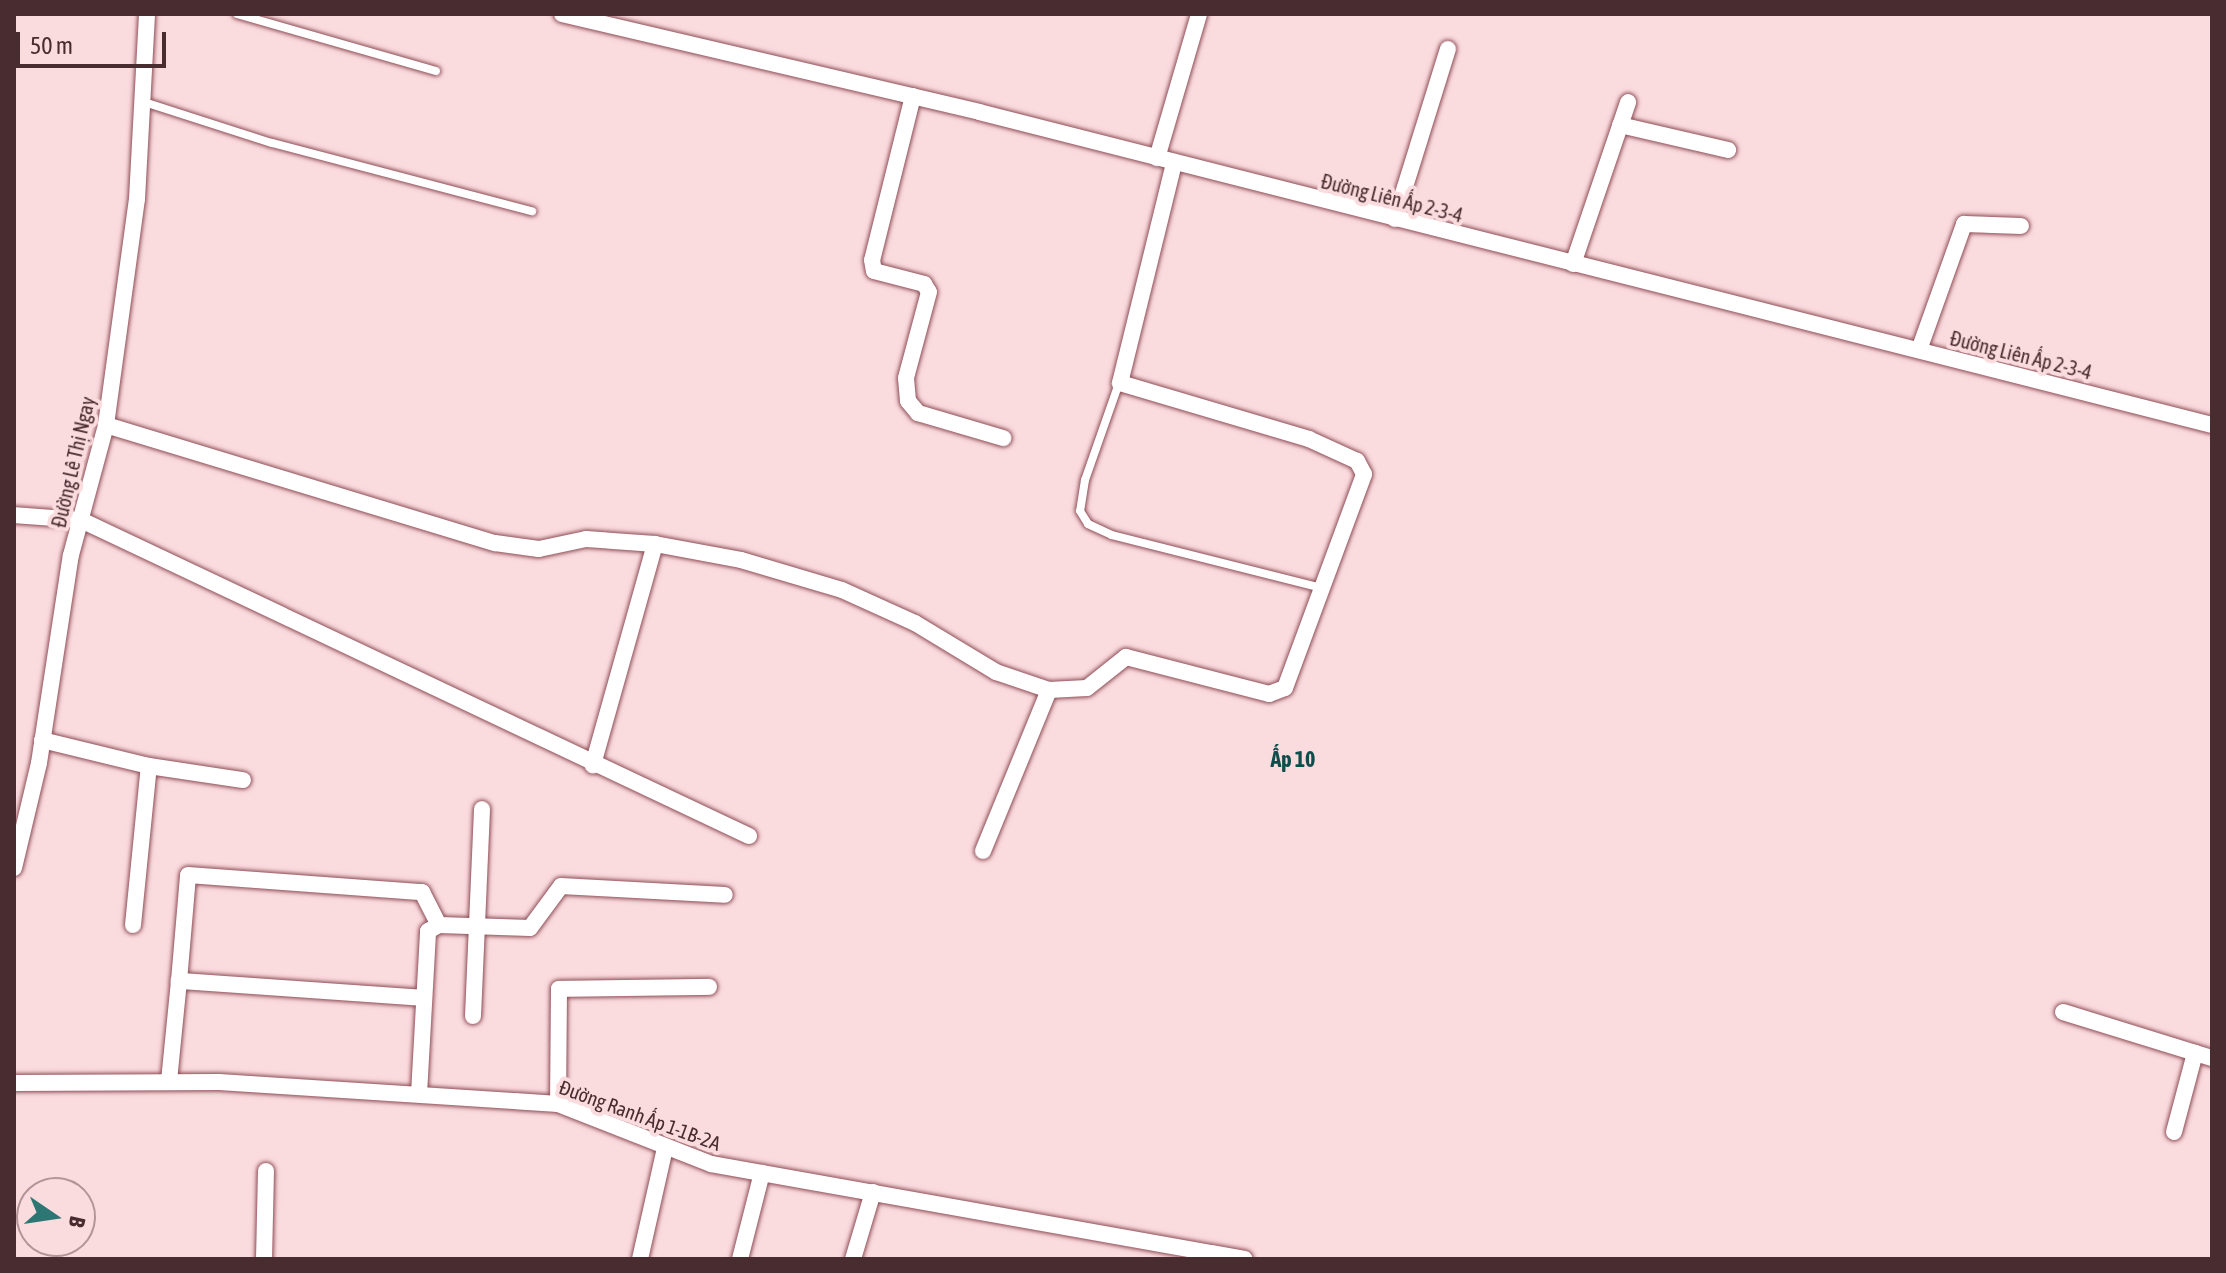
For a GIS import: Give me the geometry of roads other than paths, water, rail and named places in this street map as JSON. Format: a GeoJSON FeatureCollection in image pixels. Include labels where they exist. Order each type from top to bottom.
{"type":"FeatureCollection","features":[{"type":"Feature","properties":{"kind":"street","name":"Đường Lê Thị Ngay"},"geometry":{"type":"LineString","coordinates":[[14,868],[42,740],[81,520],[106,425],[137,199],[147,14]]}},
{"type":"Feature","properties":{"kind":"street","name":"Đường Liên Ấp 2-3-4"},"geometry":{"type":"LineString","coordinates":[[562,14],[913,96],[2212,425]]}},
{"type":"Feature","properties":{"kind":"street"},"geometry":{"type":"LineString","coordinates":[[1157,158],[1199,14]]}},
{"type":"Feature","properties":{"kind":"street"},"geometry":{"type":"LineString","coordinates":[[1395,219],[1448,49]]}},
{"type":"Feature","properties":{"kind":"street"},"geometry":{"type":"LineString","coordinates":[[913,96],[872,260],[874,271],[924,284],[929,292],[906,378],[908,401],[918,413],[1003,438]]}},
{"type":"Feature","properties":{"kind":"street"},"geometry":{"type":"LineString","coordinates":[[1573,264],[1628,102]]}},
{"type":"Feature","properties":{"kind":"street"},"geometry":{"type":"LineString","coordinates":[[1620,125],[1728,150]]}},
{"type":"Feature","properties":{"kind":"street"},"geometry":{"type":"LineString","coordinates":[[106,425],[495,543],[539,549],[586,539],[655,544],[741,560],[842,590],[915,623],[996,672],[1049,690],[1087,688],[1126,657],[1269,694],[1285,688],[1364,474],[1357,461],[1309,439],[1120,383],[1174,163]]}},
{"type":"Feature","properties":{"kind":"street"},"geometry":{"type":"LineString","coordinates":[[1919,350],[1964,224],[2021,226]]}},
{"type":"Feature","properties":{"kind":"street"},"geometry":{"type":"LineString","coordinates":[[14,515],[81,520],[593,765],[749,836]]}},
{"type":"Feature","properties":{"kind":"street"},"geometry":{"type":"LineString","coordinates":[[593,765],[655,544]]}},
{"type":"Feature","properties":{"kind":"street"},"geometry":{"type":"LineString","coordinates":[[983,851],[1049,690]]}},
{"type":"Feature","properties":{"kind":"street"},"geometry":{"type":"LineString","coordinates":[[42,740],[149,766],[243,780]]}},
{"type":"Feature","properties":{"kind":"street"},"geometry":{"type":"LineString","coordinates":[[133,925],[149,766]]}},
{"type":"Feature","properties":{"kind":"street"},"geometry":{"type":"LineString","coordinates":[[473,1016],[482,809]]}},
{"type":"Feature","properties":{"kind":"street"},"geometry":{"type":"LineString","coordinates":[[169,1081],[188,875],[422,892],[439,925]]}},
{"type":"Feature","properties":{"kind":"street"},"geometry":{"type":"LineString","coordinates":[[419,1094],[428,931],[439,925],[530,928],[561,886],[725,895]]}},
{"type":"Feature","properties":{"kind":"street"},"geometry":{"type":"LineString","coordinates":[[179,981],[424,998]]}},
{"type":"Feature","properties":{"kind":"street"},"geometry":{"type":"LineString","coordinates":[[558,1104],[559,989],[709,987]]}},
{"type":"Feature","properties":{"kind":"street"},"geometry":{"type":"LineString","coordinates":[[2063,1012],[2212,1058]]}},
{"type":"Feature","properties":{"kind":"street"},"geometry":{"type":"LineString","coordinates":[[2174,1132],[2195,1053]]}},
{"type":"Feature","properties":{"kind":"street","name":"Đường Ranh Ấp 1-1B-2A"},"geometry":{"type":"LineString","coordinates":[[14,1083],[169,1081],[558,1104],[711,1164],[1245,1259]]}},
{"type":"Feature","properties":{"kind":"street"},"geometry":{"type":"LineString","coordinates":[[640,1259],[665,1148]]}},
{"type":"Feature","properties":{"kind":"street"},"geometry":{"type":"LineString","coordinates":[[264,1259],[266,1171]]}},
{"type":"Feature","properties":{"kind":"street"},"geometry":{"type":"LineString","coordinates":[[740,1259],[762,1173]]}},
{"type":"Feature","properties":{"kind":"street"},"geometry":{"type":"LineString","coordinates":[[853,1259],[873,1192]]}},
{"type":"Feature","properties":{"kind":"lane"},"geometry":{"type":"LineString","coordinates":[[237,14],[436,71]]}},
{"type":"Feature","properties":{"kind":"lane"},"geometry":{"type":"LineString","coordinates":[[144,102],[272,143],[532,211]]}},
{"type":"Feature","properties":{"kind":"lane"},"geometry":{"type":"LineString","coordinates":[[1120,383],[1085,480],[1080,511],[1088,524],[1112,535],[1321,588]]}},
{"type":"Feature","properties":{"kind":"district","name":"Ấp 10"},"geometry":{"type":"Point","coordinates":[1293,760]}}]}
